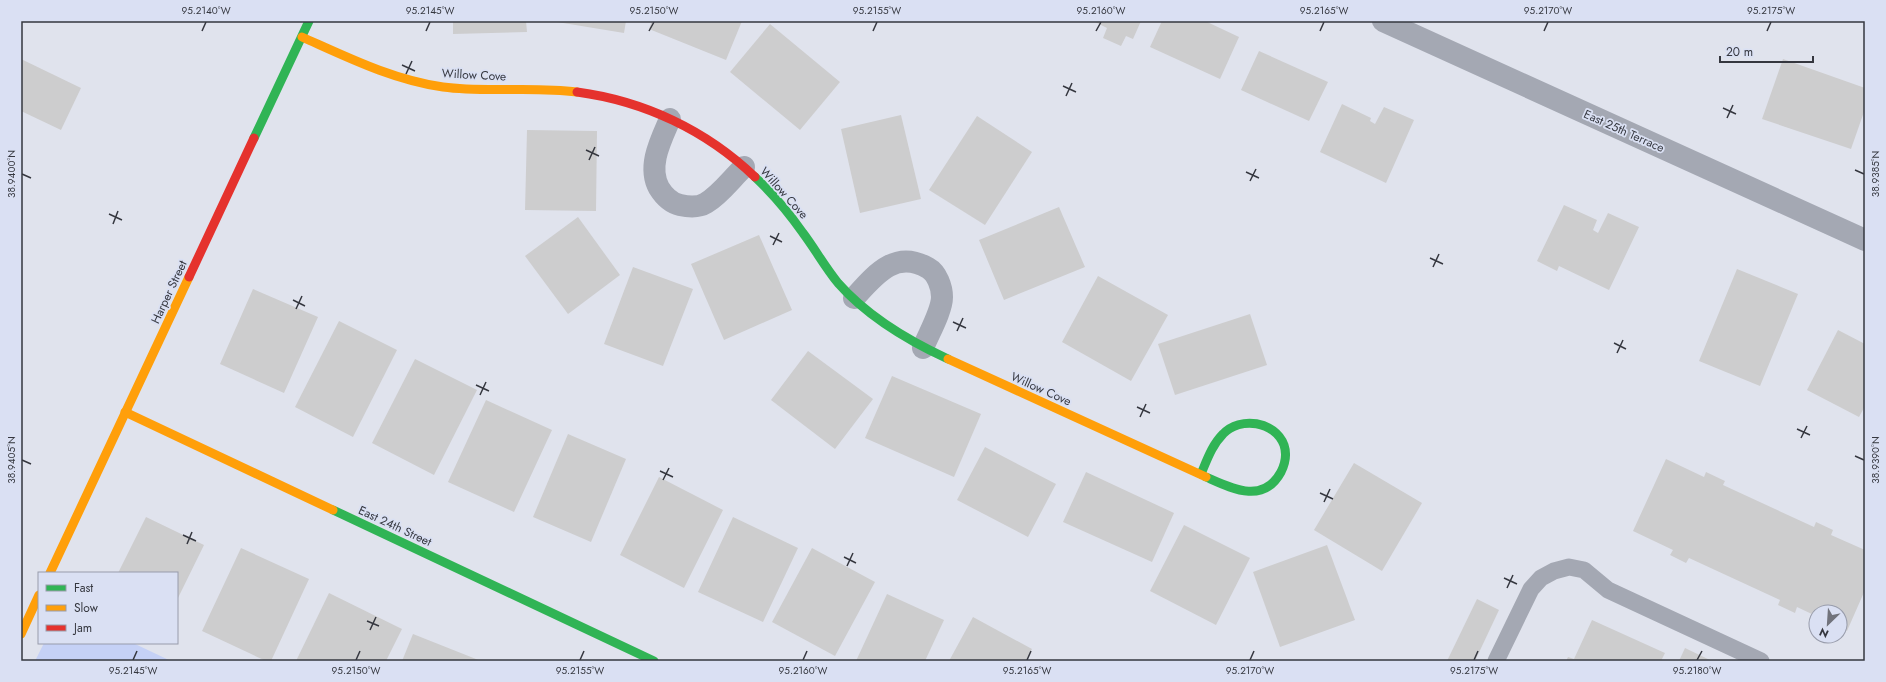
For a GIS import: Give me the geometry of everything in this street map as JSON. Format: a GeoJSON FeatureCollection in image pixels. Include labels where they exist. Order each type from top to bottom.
{"type":"FeatureCollection","features":[{"type":"Feature","properties":{"kind":"street","name":"Harper Street"},"geometry":{"type":"LineString","coordinates":[[50,572],[309,21]]}},
{"type":"Feature","properties":{"kind":"street","name":"East 25th Terrace"},"geometry":{"type":"LineString","coordinates":[[1383,21],[1865,240]]}},
{"type":"Feature","properties":{"kind":"street","name":"Willow Cove"},"geometry":{"type":"LineString","coordinates":[[302,37],[383,73],[442,87],[489,90],[572,91],[615,98],[670,119],[710,139],[744,167],[780,203],[803,233],[821,261],[844,288],[878,319],[923,348],[1233,489],[1254,492],[1271,485],[1280,475],[1285,462],[1285,446],[1276,433],[1259,423],[1241,422],[1227,430],[1214,446],[1201,474]]}},
{"type":"Feature","properties":{"kind":"street"},"geometry":{"type":"LineString","coordinates":[[670,119],[658,148],[654,166],[655,180],[663,195],[676,204],[691,207],[706,203],[744,167]]}},
{"type":"Feature","properties":{"kind":"street"},"geometry":{"type":"LineString","coordinates":[[854,298],[873,277],[890,265],[902,260],[917,262],[930,269],[939,282],[942,298],[938,312],[923,348]]}},
{"type":"Feature","properties":{"kind":"street","name":"East 24th Street"},"geometry":{"type":"LineString","coordinates":[[125,412],[654,661]]}},
{"type":"Feature","properties":{"kind":"street"},"geometry":{"type":"LineString","coordinates":[[21,634],[38,597]]}},
{"type":"Feature","properties":{"kind":"lane"},"geometry":{"type":"LineString","coordinates":[[1496,661],[1531,589],[1541,578],[1554,571],[1569,567],[1584,570],[1608,590],[1761,661]]}},
{"type":"Feature","properties":{"kind":"shaded area"},"geometry":{"type":"Polygon","coordinates":[[[44,644],[135,644],[171,661],[35,661],[44,644]]]}},
{"type":"Feature","properties":{"kind":"building"},"geometry":{"type":"Polygon","coordinates":[[[453,21],[526,21],[527,32],[453,34],[453,21]]]}},
{"type":"Feature","properties":{"kind":"building"},"geometry":{"type":"Polygon","coordinates":[[[551,21],[626,21],[624,33],[551,21]]]}},
{"type":"Feature","properties":{"kind":"building"},"geometry":{"type":"Polygon","coordinates":[[[652,21],[742,21],[726,60],[649,29],[652,21]]]}},
{"type":"Feature","properties":{"kind":"building"},"geometry":{"type":"Polygon","coordinates":[[[1093,21],[1141,21],[1133,39],[1126,36],[1121,46],[1103,38],[1107,28],[1093,21]]]}},
{"type":"Feature","properties":{"kind":"building"},"geometry":{"type":"Polygon","coordinates":[[[1162,21],[1205,21],[1239,37],[1220,79],[1150,47],[1162,21]]]}},
{"type":"Feature","properties":{"kind":"building"},"geometry":{"type":"Polygon","coordinates":[[[770,24],[840,82],[800,130],[730,72],[770,24]]]}},
{"type":"Feature","properties":{"kind":"building"},"geometry":{"type":"Polygon","coordinates":[[[1259,51],[1328,82],[1309,121],[1241,90],[1259,51]]]}},
{"type":"Feature","properties":{"kind":"building"},"geometry":{"type":"Polygon","coordinates":[[[21,59],[81,88],[61,130],[21,111],[21,59]]]}},
{"type":"Feature","properties":{"kind":"building"},"geometry":{"type":"Polygon","coordinates":[[[1783,59],[1865,88],[1865,109],[1851,149],[1762,119],[1783,59]]]}},
{"type":"Feature","properties":{"kind":"building"},"geometry":{"type":"Polygon","coordinates":[[[1342,104],[1371,118],[1370,121],[1375,124],[1384,107],[1414,120],[1386,183],[1320,152],[1342,104]]]}},
{"type":"Feature","properties":{"kind":"building"},"geometry":{"type":"Polygon","coordinates":[[[901,115],[921,199],[860,213],[841,129],[901,115]]]}},
{"type":"Feature","properties":{"kind":"building"},"geometry":{"type":"Polygon","coordinates":[[[977,116],[1032,152],[985,225],[929,190],[977,116]]]}},
{"type":"Feature","properties":{"kind":"building"},"geometry":{"type":"Polygon","coordinates":[[[527,130],[597,131],[596,211],[525,210],[527,130]]]}},
{"type":"Feature","properties":{"kind":"building"},"geometry":{"type":"Polygon","coordinates":[[[1564,205],[1597,220],[1593,230],[1598,233],[1608,213],[1639,227],[1609,290],[1559,266],[1557,271],[1537,261],[1564,205]]]}},
{"type":"Feature","properties":{"kind":"building"},"geometry":{"type":"Polygon","coordinates":[[[1059,207],[1085,267],[1004,300],[979,240],[1059,207]]]}},
{"type":"Feature","properties":{"kind":"building"},"geometry":{"type":"Polygon","coordinates":[[[578,217],[620,275],[568,314],[525,256],[578,217]]]}},
{"type":"Feature","properties":{"kind":"building"},"geometry":{"type":"Polygon","coordinates":[[[759,235],[792,310],[724,340],[691,264],[759,235]]]}},
{"type":"Feature","properties":{"kind":"building"},"geometry":{"type":"Polygon","coordinates":[[[633,267],[693,289],[663,366],[604,344],[633,267]]]}},
{"type":"Feature","properties":{"kind":"building"},"geometry":{"type":"Polygon","coordinates":[[[1737,269],[1798,294],[1760,386],[1699,361],[1737,269]]]}},
{"type":"Feature","properties":{"kind":"building"},"geometry":{"type":"Polygon","coordinates":[[[1098,276],[1168,315],[1131,381],[1062,342],[1098,276]]]}},
{"type":"Feature","properties":{"kind":"building"},"geometry":{"type":"Polygon","coordinates":[[[253,289],[318,317],[284,393],[220,364],[253,289]]]}},
{"type":"Feature","properties":{"kind":"building"},"geometry":{"type":"Polygon","coordinates":[[[1250,314],[1267,365],[1175,395],[1158,344],[1250,314]]]}},
{"type":"Feature","properties":{"kind":"building"},"geometry":{"type":"Polygon","coordinates":[[[339,321],[397,350],[353,437],[295,407],[339,321]]]}},
{"type":"Feature","properties":{"kind":"building"},"geometry":{"type":"Polygon","coordinates":[[[1838,330],[1865,344],[1865,406],[1859,417],[1807,390],[1838,330]]]}},
{"type":"Feature","properties":{"kind":"building"},"geometry":{"type":"Polygon","coordinates":[[[808,351],[873,399],[835,449],[771,400],[808,351]]]}},
{"type":"Feature","properties":{"kind":"building"},"geometry":{"type":"Polygon","coordinates":[[[415,359],[477,390],[434,475],[372,443],[415,359]]]}},
{"type":"Feature","properties":{"kind":"building"},"geometry":{"type":"Polygon","coordinates":[[[892,376],[981,414],[954,477],[865,438],[892,376]]]}},
{"type":"Feature","properties":{"kind":"building"},"geometry":{"type":"Polygon","coordinates":[[[486,400],[552,430],[514,512],[448,482],[486,400]]]}},
{"type":"Feature","properties":{"kind":"building"},"geometry":{"type":"Polygon","coordinates":[[[568,434],[626,459],[591,542],[533,517],[568,434]]]}},
{"type":"Feature","properties":{"kind":"building"},"geometry":{"type":"Polygon","coordinates":[[[985,447],[1056,484],[1028,537],[957,500],[985,447]]]}},
{"type":"Feature","properties":{"kind":"building"},"geometry":{"type":"Polygon","coordinates":[[[1666,459],[1704,477],[1706,472],[1725,481],[1723,485],[1814,527],[1816,522],[1833,530],[1831,535],[1865,550],[1865,590],[1848,629],[1848,604],[1808,604],[1808,612],[1797,607],[1795,613],[1778,605],[1780,600],[1689,558],[1686,563],[1670,555],[1673,550],[1633,531],[1666,459]]]}},
{"type":"Feature","properties":{"kind":"building"},"geometry":{"type":"Polygon","coordinates":[[[1354,463],[1422,503],[1382,571],[1314,530],[1354,463]]]}},
{"type":"Feature","properties":{"kind":"building"},"geometry":{"type":"Polygon","coordinates":[[[1086,472],[1174,513],[1152,562],[1063,522],[1086,472]]]}},
{"type":"Feature","properties":{"kind":"building"},"geometry":{"type":"Polygon","coordinates":[[[659,477],[723,510],[684,588],[620,555],[659,477]]]}},
{"type":"Feature","properties":{"kind":"building"},"geometry":{"type":"Polygon","coordinates":[[[146,517],[204,545],[178,598],[178,572],[118,572],[146,517]]]}},
{"type":"Feature","properties":{"kind":"building"},"geometry":{"type":"Polygon","coordinates":[[[733,517],[798,548],[763,622],[698,592],[733,517]]]}},
{"type":"Feature","properties":{"kind":"building"},"geometry":{"type":"Polygon","coordinates":[[[1184,525],[1250,558],[1216,625],[1150,591],[1184,525]]]}},
{"type":"Feature","properties":{"kind":"building"},"geometry":{"type":"Polygon","coordinates":[[[1327,545],[1355,620],[1280,647],[1253,572],[1327,545]]]}},
{"type":"Feature","properties":{"kind":"building"},"geometry":{"type":"Polygon","coordinates":[[[241,548],[309,579],[271,661],[266,661],[202,631],[241,548]]]}},
{"type":"Feature","properties":{"kind":"building"},"geometry":{"type":"Polygon","coordinates":[[[812,548],[875,582],[835,656],[772,622],[812,548]]]}},
{"type":"Feature","properties":{"kind":"building"},"geometry":{"type":"Polygon","coordinates":[[[329,593],[402,629],[386,661],[296,661],[329,593]]]}},
{"type":"Feature","properties":{"kind":"building"},"geometry":{"type":"Polygon","coordinates":[[[887,594],[944,620],[925,661],[856,661],[887,594]]]}},
{"type":"Feature","properties":{"kind":"building"},"geometry":{"type":"Polygon","coordinates":[[[1477,599],[1499,610],[1475,661],[1447,661],[1477,599]]]}},
{"type":"Feature","properties":{"kind":"building"},"geometry":{"type":"Polygon","coordinates":[[[973,617],[1032,649],[1026,661],[949,661],[973,617]]]}},
{"type":"Feature","properties":{"kind":"building"},"geometry":{"type":"Polygon","coordinates":[[[1592,620],[1665,653],[1661,661],[1566,661],[1568,657],[1574,659],[1592,620]]]}},
{"type":"Feature","properties":{"kind":"building"},"geometry":{"type":"Polygon","coordinates":[[[413,634],[481,661],[402,661],[413,634]]]}},
{"type":"Feature","properties":{"kind":"building"},"geometry":{"type":"Polygon","coordinates":[[[1685,648],[1712,661],[1679,661],[1685,648]]]}},
{"type":"Feature","properties":{"kind":"traffic: fast"},"geometry":{"type":"LineString","coordinates":[[254,138],[309,21]]}},
{"type":"Feature","properties":{"kind":"traffic: fast"},"geometry":{"type":"LineString","coordinates":[[755,177],[786,211],[833,277],[849,295],[889,327],[948,359]]}},
{"type":"Feature","properties":{"kind":"traffic: fast"},"geometry":{"type":"LineString","coordinates":[[1201,474],[1210,453],[1219,438],[1230,428],[1238,425],[1247,423],[1265,426],[1273,431],[1284,445],[1285,455],[1281,472],[1274,482],[1265,488],[1256,491],[1246,491],[1226,486],[1206,477]]}},
{"type":"Feature","properties":{"kind":"traffic: fast"},"geometry":{"type":"LineString","coordinates":[[333,510],[654,661]]}},
{"type":"Feature","properties":{"kind":"traffic: slow"},"geometry":{"type":"LineString","coordinates":[[302,37],[371,67],[424,84],[460,89],[560,90],[577,92]]}},
{"type":"Feature","properties":{"kind":"traffic: slow"},"geometry":{"type":"LineString","coordinates":[[50,572],[189,277]]}},
{"type":"Feature","properties":{"kind":"traffic: slow"},"geometry":{"type":"LineString","coordinates":[[948,359],[1206,477]]}},
{"type":"Feature","properties":{"kind":"traffic: slow"},"geometry":{"type":"LineString","coordinates":[[125,412],[333,510]]}},
{"type":"Feature","properties":{"kind":"traffic: slow"},"geometry":{"type":"LineString","coordinates":[[21,634],[38,597]]}},
{"type":"Feature","properties":{"kind":"traffic: jam"},"geometry":{"type":"LineString","coordinates":[[577,92],[626,102],[673,120],[716,145],[755,177]]}},
{"type":"Feature","properties":{"kind":"traffic: jam"},"geometry":{"type":"LineString","coordinates":[[189,277],[254,138]]}}]}
